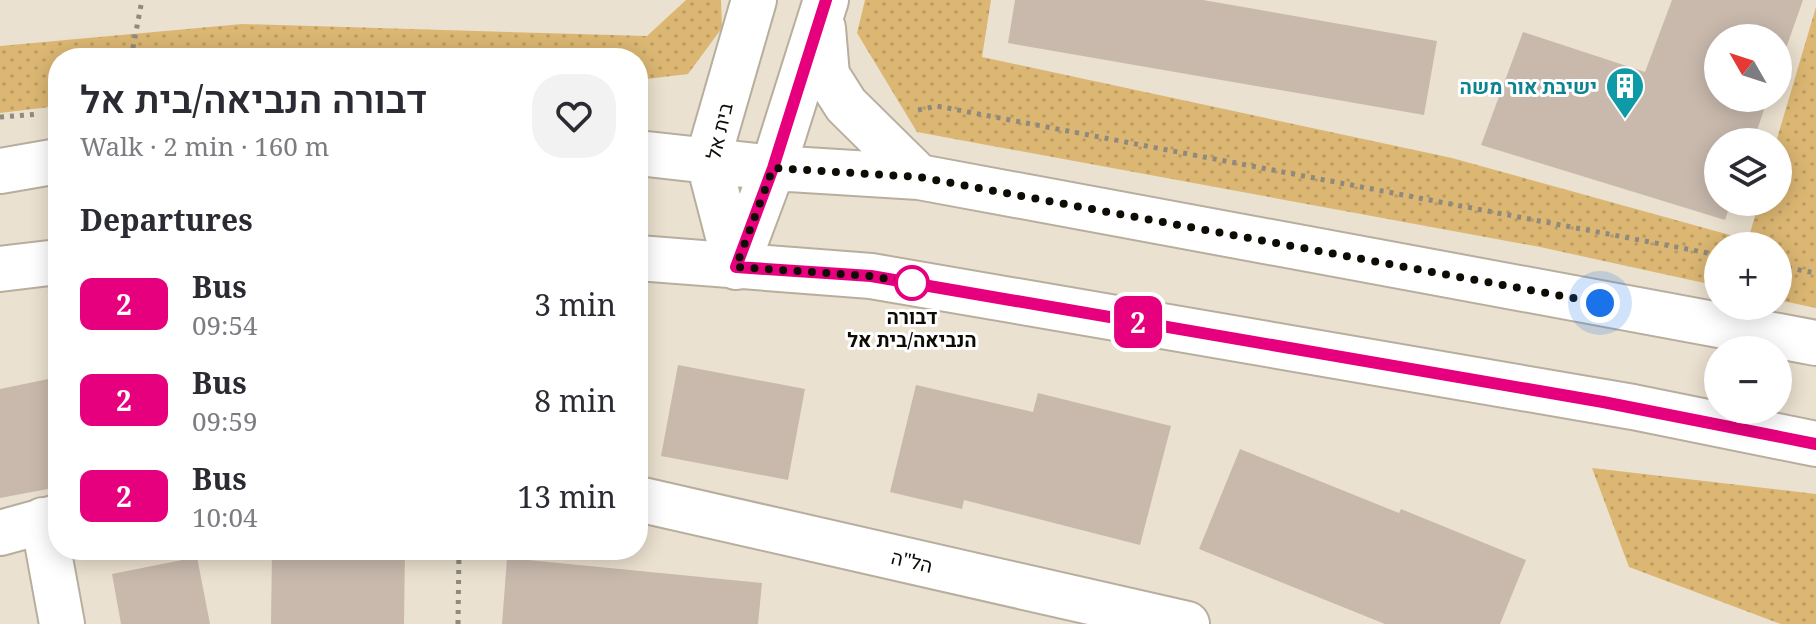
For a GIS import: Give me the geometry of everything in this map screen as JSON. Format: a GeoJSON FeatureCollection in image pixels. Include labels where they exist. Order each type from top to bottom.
{"type":"FeatureCollection","features":[{"type":"Feature","properties":{"kind":"street","name":"בית אל"},"geometry":{"type":"LineString","coordinates":[[736,267],[708,159],[754,0]]}},
{"type":"Feature","properties":{"kind":"street"},"geometry":{"type":"LineString","coordinates":[[824,8],[827,75],[846,105],[919,177]]}},
{"type":"Feature","properties":{"kind":"street"},"geometry":{"type":"LineString","coordinates":[[736,267],[773,168],[824,8]]}},
{"type":"Feature","properties":{"kind":"street"},"geometry":{"type":"LineString","coordinates":[[648,154],[773,168],[919,177],[1816,343]]}},
{"type":"Feature","properties":{"kind":"street"},"geometry":{"type":"LineString","coordinates":[[0,171],[48,163]]}},
{"type":"Feature","properties":{"kind":"street"},"geometry":{"type":"LineString","coordinates":[[648,259],[871,276],[1618,404],[1816,444]]}},
{"type":"Feature","properties":{"kind":"street"},"geometry":{"type":"LineString","coordinates":[[0,269],[48,263]]}},
{"type":"Feature","properties":{"kind":"street","name":"הל\"ה"},"geometry":{"type":"LineString","coordinates":[[648,501],[1187,624]]}},
{"type":"Feature","properties":{"kind":"street"},"geometry":{"type":"LineString","coordinates":[[0,533],[48,520]]}},
{"type":"Feature","properties":{"kind":"street"},"geometry":{"type":"LineString","coordinates":[[55,560],[62,624]]}},
{"type":"Feature","properties":{"kind":"path"},"geometry":{"type":"LineString","coordinates":[[133,48],[142,0]]}},
{"type":"Feature","properties":{"kind":"path"},"geometry":{"type":"LineString","coordinates":[[864,122],[937,106],[1704,252]]}},
{"type":"Feature","properties":{"kind":"path"},"geometry":{"type":"LineString","coordinates":[[0,117],[42,114]]}},
{"type":"Feature","properties":{"kind":"path"},"geometry":{"type":"LineString","coordinates":[[1792,269],[1816,273]]}},
{"type":"Feature","properties":{"kind":"path"},"geometry":{"type":"LineString","coordinates":[[458,624],[459,560]]}},
{"type":"Feature","properties":{"kind":"shaded area"},"geometry":{"type":"Polygon","coordinates":[[[686,0],[721,0],[722,28],[688,74],[648,79],[648,48],[48,48],[48,107],[0,113],[0,46],[242,24],[647,36],[686,0]]]}},
{"type":"Feature","properties":{"kind":"shaded area"},"geometry":{"type":"Polygon","coordinates":[[[865,0],[991,0],[982,57],[1452,158],[1719,232],[1704,232],[1704,283],[1540,247],[917,132],[857,33],[865,0]]]}},
{"type":"Feature","properties":{"kind":"shaded area"},"geometry":{"type":"Polygon","coordinates":[[[1816,7],[1816,308],[1792,303],[1792,232],[1750,232],[1755,216],[1792,216],[1792,128],[1780,128],[1785,112],[1792,112],[1792,88],[1816,7]]]}},
{"type":"Feature","properties":{"kind":"shaded area"},"geometry":{"type":"Polygon","coordinates":[[[1592,468],[1816,494],[1816,624],[1781,624],[1629,567],[1592,468]]]}},
{"type":"Feature","properties":{"kind":"building"},"geometry":{"type":"Polygon","coordinates":[[[1015,0],[1203,0],[1437,41],[1424,115],[1008,43],[1015,0]]]}},
{"type":"Feature","properties":{"kind":"building","name":"ישיבת אור משה"},"geometry":{"type":"Polygon","coordinates":[[[1672,0],[1803,0],[1792,31],[1792,24],[1704,24],[1704,112],[1763,112],[1758,128],[1704,128],[1704,214],[1481,145],[1523,32],[1645,72],[1672,0]]]}},
{"type":"Feature","properties":{"kind":"building"},"geometry":{"type":"Polygon","coordinates":[[[678,365],[805,389],[788,480],[661,456],[678,365]]]}},
{"type":"Feature","properties":{"kind":"building"},"geometry":{"type":"Polygon","coordinates":[[[48,379],[48,489],[0,498],[0,389],[48,379]]]}},
{"type":"Feature","properties":{"kind":"building"},"geometry":{"type":"Polygon","coordinates":[[[916,385],[1033,412],[1038,393],[1171,426],[1140,545],[964,500],[962,509],[890,492],[916,385]]]}},
{"type":"Feature","properties":{"kind":"building"},"geometry":{"type":"Polygon","coordinates":[[[1240,449],[1526,560],[1500,624],[1385,624],[1199,549],[1240,449]]]}},
{"type":"Feature","properties":{"kind":"building"},"geometry":{"type":"Polygon","coordinates":[[[182,560],[198,560],[210,624],[121,624],[112,574],[182,560]]]}},
{"type":"Feature","properties":{"kind":"building"},"geometry":{"type":"Polygon","coordinates":[[[272,560],[405,560],[404,624],[271,624],[272,560]]]}},
{"type":"Feature","properties":{"kind":"building"},"geometry":{"type":"Polygon","coordinates":[[[507,560],[762,583],[758,624],[502,624],[507,560]]]}},
{"type":"Feature","properties":{"kind":"bus line","name":"2"},"geometry":{"type":"LineString","coordinates":[[826,0],[773,168],[736,267],[871,276],[1603,402],[1816,444]]}},
{"type":"Feature","properties":{"kind":"place","name":"ישיבת אור משה"},"geometry":{"type":"Point","coordinates":[1625,120]}},
{"type":"Feature","properties":{"kind":"place","name":"דבורה הנביאה/בית אל"},"geometry":{"type":"Point","coordinates":[912,283]}},
{"type":"Feature","properties":{"kind":"route"},"geometry":{"type":"LineString","coordinates":[[912,283],[871,276],[736,267],[773,168],[919,177],[1600,303]]}}]}
